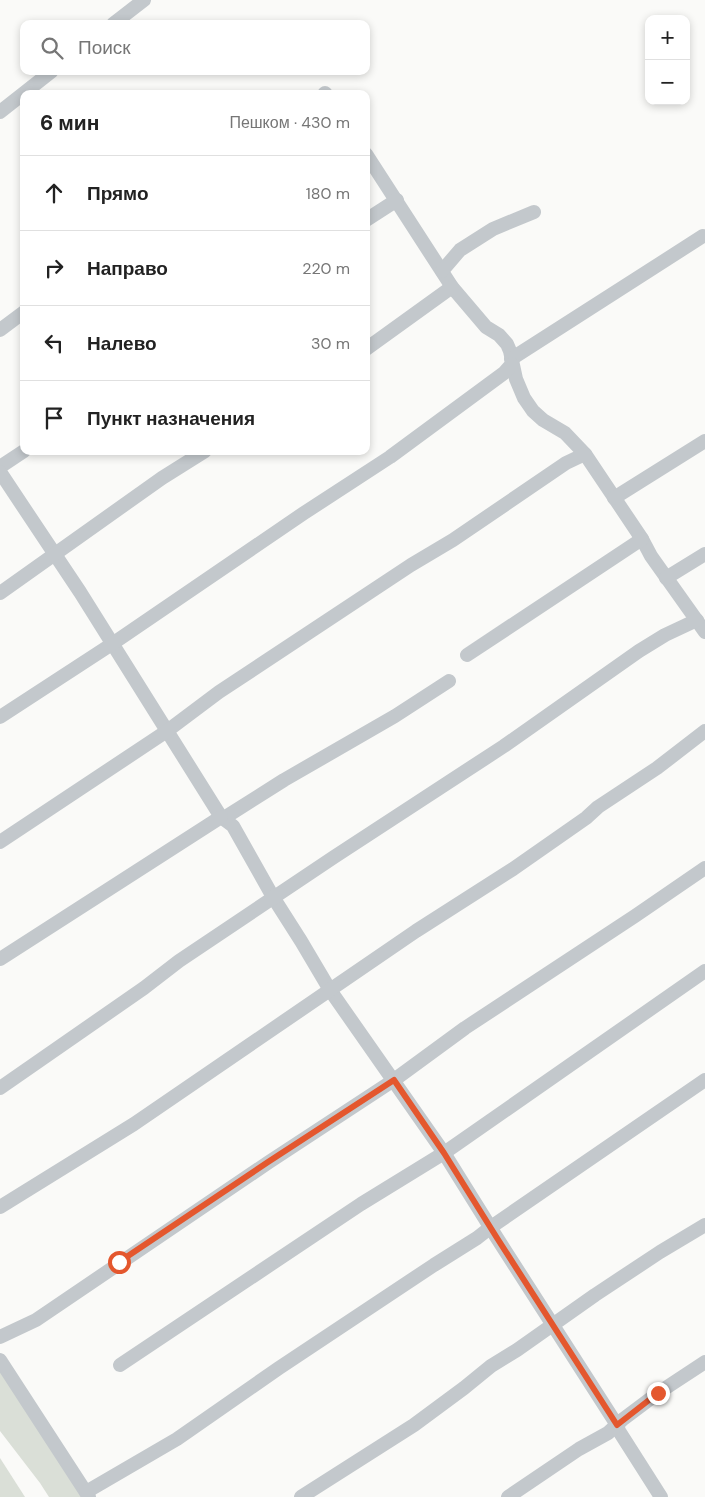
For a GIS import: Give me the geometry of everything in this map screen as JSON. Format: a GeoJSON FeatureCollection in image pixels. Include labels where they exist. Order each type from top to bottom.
{"type":"FeatureCollection","features":[{"type":"Feature","properties":{"kind":"street"},"geometry":{"type":"LineString","coordinates":[[118,20],[144,0]]}},
{"type":"Feature","properties":{"kind":"street"},"geometry":{"type":"LineString","coordinates":[[28,90],[47,75]]}},
{"type":"Feature","properties":{"kind":"street"},"geometry":{"type":"LineString","coordinates":[[0,112],[20,96]]}},
{"type":"Feature","properties":{"kind":"street"},"geometry":{"type":"LineString","coordinates":[[0,1088],[144,988],[179,961],[504,746],[639,651],[665,635],[701,626],[666,578],[585,454],[565,433],[543,420],[533,411],[524,398],[516,379],[507,344],[499,335],[486,327],[452,288],[370,160]]}},
{"type":"Feature","properties":{"kind":"street"},"geometry":{"type":"LineString","coordinates":[[370,217],[397,200]]}},
{"type":"Feature","properties":{"kind":"street"},"geometry":{"type":"LineString","coordinates":[[442,271],[460,250],[493,229],[534,212]]}},
{"type":"Feature","properties":{"kind":"street"},"geometry":{"type":"LineString","coordinates":[[0,718],[390,457],[504,374],[512,361],[703,236]]}},
{"type":"Feature","properties":{"kind":"street"},"geometry":{"type":"LineString","coordinates":[[370,346],[452,288]]}},
{"type":"Feature","properties":{"kind":"street"},"geometry":{"type":"LineString","coordinates":[[0,330],[20,315]]}},
{"type":"Feature","properties":{"kind":"street"},"geometry":{"type":"LineString","coordinates":[[614,498],[705,441]]}},
{"type":"Feature","properties":{"kind":"street"},"geometry":{"type":"LineString","coordinates":[[0,467],[20,454]]}},
{"type":"Feature","properties":{"kind":"street"},"geometry":{"type":"LineString","coordinates":[[0,842],[167,731],[227,686],[411,565],[453,540],[566,463],[585,454]]}},
{"type":"Feature","properties":{"kind":"street"},"geometry":{"type":"LineString","coordinates":[[0,593],[162,478],[199,455]]}},
{"type":"Feature","properties":{"kind":"street"},"geometry":{"type":"LineString","coordinates":[[0,472],[80,592],[222,817],[233,826],[330,990],[444,1153],[661,1497]]}},
{"type":"Feature","properties":{"kind":"street"},"geometry":{"type":"LineString","coordinates":[[467,655],[642,539]]}},
{"type":"Feature","properties":{"kind":"street"},"geometry":{"type":"LineString","coordinates":[[666,578],[705,554]]}},
{"type":"Feature","properties":{"kind":"street"},"geometry":{"type":"LineString","coordinates":[[0,959],[222,817],[396,716],[449,681]]}},
{"type":"Feature","properties":{"kind":"street"},"geometry":{"type":"LineString","coordinates":[[0,1207],[134,1124],[586,818],[598,807],[657,768],[705,731]]}},
{"type":"Feature","properties":{"kind":"street"},"geometry":{"type":"LineString","coordinates":[[0,1338],[36,1320],[261,1167],[394,1080],[465,1028],[705,868]]}},
{"type":"Feature","properties":{"kind":"street"},"geometry":{"type":"LineString","coordinates":[[120,1365],[360,1204],[444,1153],[705,972]]}},
{"type":"Feature","properties":{"kind":"street"},"geometry":{"type":"LineString","coordinates":[[0,1360],[87,1494],[177,1439],[279,1368],[477,1238],[491,1226],[705,1080]]}},
{"type":"Feature","properties":{"kind":"street"},"geometry":{"type":"LineString","coordinates":[[301,1497],[414,1425],[491,1366],[660,1252],[705,1225]]}},
{"type":"Feature","properties":{"kind":"street"},"geometry":{"type":"LineString","coordinates":[[508,1497],[579,1449],[608,1433],[658,1393],[705,1362]]}},
{"type":"Feature","properties":{"kind":"shaded area"},"geometry":{"type":"Polygon","coordinates":[[[0,1367],[84,1497],[49,1497],[0,1431],[0,1367]]]}},
{"type":"Feature","properties":{"kind":"shaded area"},"geometry":{"type":"Polygon","coordinates":[[[0,1458],[25,1497],[0,1497],[0,1458]]]}},
{"type":"Feature","properties":{"kind":"route"},"geometry":{"type":"LineString","coordinates":[[119,1262],[394,1080],[444,1153],[617,1425],[658,1393]]}}]}
